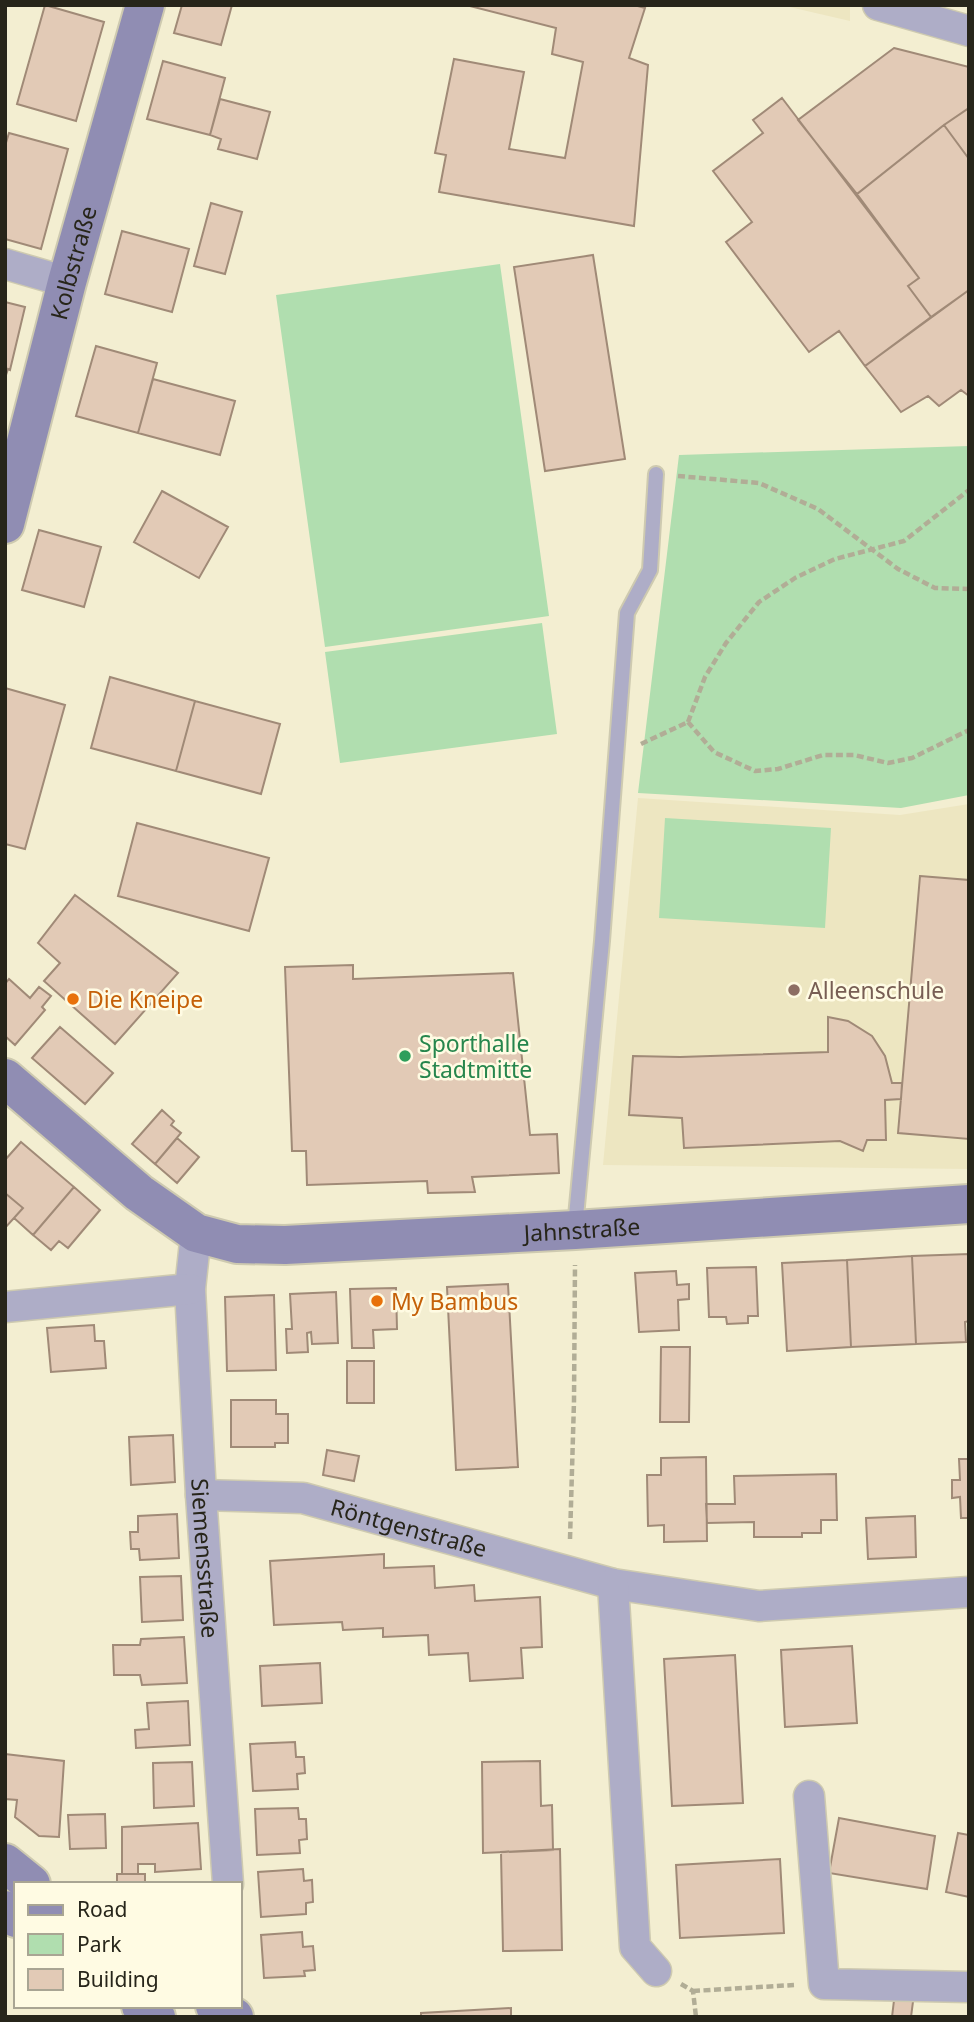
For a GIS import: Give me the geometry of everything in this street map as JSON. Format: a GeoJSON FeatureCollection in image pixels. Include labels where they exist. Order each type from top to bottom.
{"type":"FeatureCollection","features":[{"type":"Feature","properties":{"kind":"street","name":"Kolbstraße"},"geometry":{"type":"LineString","coordinates":[[5,524],[67,282],[145,5]]}},
{"type":"Feature","properties":{"kind":"street"},"geometry":{"type":"LineString","coordinates":[[878,5],[969,32]]}},
{"type":"Feature","properties":{"kind":"street"},"geometry":{"type":"LineString","coordinates":[[5,264],[67,282]]}},
{"type":"Feature","properties":{"kind":"street","name":"Jahnstraße"},"geometry":{"type":"LineString","coordinates":[[5,1077],[139,1194],[196,1233],[237,1244],[285,1245],[575,1230],[969,1204]]}},
{"type":"Feature","properties":{"kind":"street","name":"Siemensstraße"},"geometry":{"type":"LineString","coordinates":[[196,1233],[190,1289],[201,1494],[229,1882]]}},
{"type":"Feature","properties":{"kind":"street"},"geometry":{"type":"LineString","coordinates":[[5,1307],[190,1289]]}},
{"type":"Feature","properties":{"kind":"street","name":"Röntgenstraße"},"geometry":{"type":"LineString","coordinates":[[201,1494],[303,1498],[613,1584],[759,1606],[969,1592]]}},
{"type":"Feature","properties":{"kind":"street"},"geometry":{"type":"LineString","coordinates":[[613,1584],[635,1947],[656,1971]]}},
{"type":"Feature","properties":{"kind":"street"},"geometry":{"type":"LineString","coordinates":[[809,1796],[824,1984],[969,1987]]}},
{"type":"Feature","properties":{"kind":"street"},"geometry":{"type":"LineString","coordinates":[[5,1863],[29,1882]]}},
{"type":"Feature","properties":{"kind":"street"},"geometry":{"type":"LineString","coordinates":[[218,2008],[234,2017]]}},
{"type":"Feature","properties":{"kind":"lane"},"geometry":{"type":"LineString","coordinates":[[575,1230],[602,941],[627,613],[650,569],[656,474]]}},
{"type":"Feature","properties":{"kind":"path"},"geometry":{"type":"LineString","coordinates":[[656,474],[759,483],[818,509],[898,569],[935,588],[969,589]]}},
{"type":"Feature","properties":{"kind":"path"},"geometry":{"type":"LineString","coordinates":[[616,756],[688,722],[705,677],[726,643],[759,602],[795,578],[835,559],[904,541],[969,490]]}},
{"type":"Feature","properties":{"kind":"path"},"geometry":{"type":"LineString","coordinates":[[688,722],[714,752],[755,771],[778,769],[823,755],[854,755],[888,763],[912,758],[969,730]]}},
{"type":"Feature","properties":{"kind":"path"},"geometry":{"type":"LineString","coordinates":[[569,1572],[575,1230]]}},
{"type":"Feature","properties":{"kind":"path"},"geometry":{"type":"LineString","coordinates":[[693,1991],[824,1984]]}},
{"type":"Feature","properties":{"kind":"shaded area"},"geometry":{"type":"Polygon","coordinates":[[[781,5],[850,5],[850,21],[781,5]]]}},
{"type":"Feature","properties":{"kind":"shaded area","name":"Alleenschule"},"geometry":{"type":"Polygon","coordinates":[[[638,798],[900,815],[969,804],[969,1169],[603,1165],[638,798]]]}},
{"type":"Feature","properties":{"kind":"green space"},"geometry":{"type":"Polygon","coordinates":[[[500,264],[549,616],[325,647],[276,295],[500,264]]]}},
{"type":"Feature","properties":{"kind":"green space"},"geometry":{"type":"Polygon","coordinates":[[[969,446],[969,795],[901,808],[638,793],[679,455],[969,446]]]}},
{"type":"Feature","properties":{"kind":"green space"},"geometry":{"type":"Polygon","coordinates":[[[542,623],[557,734],[340,763],[325,652],[542,623]]]}},
{"type":"Feature","properties":{"kind":"green space"},"geometry":{"type":"Polygon","coordinates":[[[665,818],[831,828],[825,928],[659,918],[665,818]]]}},
{"type":"Feature","properties":{"kind":"building"},"geometry":{"type":"Polygon","coordinates":[[[45,5],[104,22],[76,121],[17,104],[45,5]]]}},
{"type":"Feature","properties":{"kind":"building"},"geometry":{"type":"Polygon","coordinates":[[[182,5],[232,5],[221,45],[174,33],[182,5]]]}},
{"type":"Feature","properties":{"kind":"building"},"geometry":{"type":"Polygon","coordinates":[[[466,5],[634,5],[645,8],[629,58],[648,65],[634,226],[439,192],[446,155],[435,153],[454,59],[524,72],[509,149],[565,158],[583,62],[552,54],[556,28],[466,5]]]}},
{"type":"Feature","properties":{"kind":"building"},"geometry":{"type":"Polygon","coordinates":[[[894,48],[969,67],[969,108],[857,194],[798,120],[894,48]]]}},
{"type":"Feature","properties":{"kind":"building"},"geometry":{"type":"Polygon","coordinates":[[[163,61],[225,78],[210,135],[147,119],[163,61]]]}},
{"type":"Feature","properties":{"kind":"building"},"geometry":{"type":"Polygon","coordinates":[[[782,98],[919,278],[908,286],[931,317],[865,366],[839,331],[809,352],[726,242],[752,222],[713,171],[763,133],[753,120],[782,98]]]}},
{"type":"Feature","properties":{"kind":"building"},"geometry":{"type":"Polygon","coordinates":[[[220,99],[270,112],[257,159],[218,149],[221,139],[210,135],[220,99]]]}},
{"type":"Feature","properties":{"kind":"building"},"geometry":{"type":"Polygon","coordinates":[[[969,108],[969,159],[944,125],[969,108]]]}},
{"type":"Feature","properties":{"kind":"building"},"geometry":{"type":"Polygon","coordinates":[[[944,125],[969,159],[969,290],[931,317],[908,286],[919,278],[857,194],[944,125]]]}},
{"type":"Feature","properties":{"kind":"building"},"geometry":{"type":"Polygon","coordinates":[[[9,133],[68,149],[41,249],[5,239],[5,146],[9,133]]]}},
{"type":"Feature","properties":{"kind":"building"},"geometry":{"type":"Polygon","coordinates":[[[211,203],[242,212],[225,274],[194,266],[211,203]]]}},
{"type":"Feature","properties":{"kind":"building"},"geometry":{"type":"Polygon","coordinates":[[[122,231],[189,249],[172,312],[105,294],[122,231]]]}},
{"type":"Feature","properties":{"kind":"building"},"geometry":{"type":"Polygon","coordinates":[[[593,255],[625,459],[545,471],[514,267],[593,255]]]}},
{"type":"Feature","properties":{"kind":"building"},"geometry":{"type":"Polygon","coordinates":[[[969,290],[969,396],[961,390],[939,406],[928,396],[901,412],[865,366],[969,290]]]}},
{"type":"Feature","properties":{"kind":"building"},"geometry":{"type":"Polygon","coordinates":[[[5,302],[25,307],[10,370],[8,369],[5,378],[5,302]]]}},
{"type":"Feature","properties":{"kind":"building"},"geometry":{"type":"Polygon","coordinates":[[[96,346],[157,363],[138,433],[76,416],[96,346]]]}},
{"type":"Feature","properties":{"kind":"building"},"geometry":{"type":"Polygon","coordinates":[[[153,379],[235,401],[220,455],[138,433],[153,379]]]}},
{"type":"Feature","properties":{"kind":"building"},"geometry":{"type":"Polygon","coordinates":[[[162,491],[228,527],[199,578],[134,542],[162,491]]]}},
{"type":"Feature","properties":{"kind":"building"},"geometry":{"type":"Polygon","coordinates":[[[39,530],[101,547],[84,607],[22,590],[39,530]]]}},
{"type":"Feature","properties":{"kind":"building"},"geometry":{"type":"Polygon","coordinates":[[[110,677],[195,701],[176,771],[91,748],[110,677]]]}},
{"type":"Feature","properties":{"kind":"building"},"geometry":{"type":"Polygon","coordinates":[[[5,688],[65,705],[25,849],[5,844],[5,688]]]}},
{"type":"Feature","properties":{"kind":"building"},"geometry":{"type":"Polygon","coordinates":[[[195,701],[280,724],[261,794],[176,771],[195,701]]]}},
{"type":"Feature","properties":{"kind":"building"},"geometry":{"type":"Polygon","coordinates":[[[137,823],[269,858],[249,931],[118,896],[137,823]]]}},
{"type":"Feature","properties":{"kind":"building","name":"Alleenschule"},"geometry":{"type":"Polygon","coordinates":[[[920,876],[969,880],[969,1139],[898,1133],[920,876]]]}},
{"type":"Feature","properties":{"kind":"building"},"geometry":{"type":"Polygon","coordinates":[[[75,895],[178,973],[115,1044],[44,981],[60,963],[38,943],[75,895]]]}},
{"type":"Feature","properties":{"kind":"building","name":"Sporthalle Stadtmitte"},"geometry":{"type":"Polygon","coordinates":[[[353,965],[353,979],[513,973],[530,1135],[557,1134],[559,1173],[472,1177],[475,1192],[428,1193],[427,1181],[307,1185],[306,1151],[292,1151],[285,967],[353,965]]]}},
{"type":"Feature","properties":{"kind":"building"},"geometry":{"type":"Polygon","coordinates":[[[9,979],[30,998],[39,987],[51,996],[42,1007],[45,1010],[15,1045],[5,1036],[5,984],[9,979]]]}},
{"type":"Feature","properties":{"kind":"building"},"geometry":{"type":"Polygon","coordinates":[[[828,1017],[848,1021],[872,1036],[885,1056],[892,1083],[902,1083],[901,1099],[885,1100],[886,1140],[867,1140],[863,1151],[840,1141],[684,1148],[682,1118],[629,1115],[633,1056],[828,1052],[828,1017]]]}},
{"type":"Feature","properties":{"kind":"building"},"geometry":{"type":"Polygon","coordinates":[[[60,1027],[113,1073],[85,1104],[32,1058],[60,1027]]]}},
{"type":"Feature","properties":{"kind":"building"},"geometry":{"type":"Polygon","coordinates":[[[162,1110],[174,1121],[171,1125],[181,1133],[155,1164],[132,1144],[162,1110]]]}},
{"type":"Feature","properties":{"kind":"building"},"geometry":{"type":"Polygon","coordinates":[[[177,1138],[199,1157],[177,1183],[155,1164],[177,1138]]]}},
{"type":"Feature","properties":{"kind":"building"},"geometry":{"type":"Polygon","coordinates":[[[21,1142],[74,1187],[33,1235],[14,1218],[23,1208],[5,1193],[5,1160],[21,1142]]]}},
{"type":"Feature","properties":{"kind":"building"},"geometry":{"type":"Polygon","coordinates":[[[74,1187],[100,1210],[68,1248],[59,1241],[51,1250],[33,1235],[74,1187]]]}},
{"type":"Feature","properties":{"kind":"building"},"geometry":{"type":"Polygon","coordinates":[[[5,1193],[23,1208],[5,1228],[5,1193]]]}},
{"type":"Feature","properties":{"kind":"building"},"geometry":{"type":"Polygon","coordinates":[[[969,1254],[969,1321],[965,1322],[966,1342],[916,1344],[912,1256],[969,1254]]]}},
{"type":"Feature","properties":{"kind":"building"},"geometry":{"type":"Polygon","coordinates":[[[912,1256],[916,1344],[851,1347],[847,1260],[912,1256]]]}},
{"type":"Feature","properties":{"kind":"building"},"geometry":{"type":"Polygon","coordinates":[[[847,1260],[851,1347],[787,1351],[782,1263],[847,1260]]]}},
{"type":"Feature","properties":{"kind":"building"},"geometry":{"type":"Polygon","coordinates":[[[756,1267],[758,1316],[748,1316],[748,1323],[727,1324],[726,1317],[709,1317],[707,1268],[756,1267]]]}},
{"type":"Feature","properties":{"kind":"building"},"geometry":{"type":"Polygon","coordinates":[[[676,1271],[677,1285],[689,1284],[689,1299],[678,1300],[679,1330],[639,1332],[635,1273],[676,1271]]]}},
{"type":"Feature","properties":{"kind":"building"},"geometry":{"type":"Polygon","coordinates":[[[508,1284],[518,1467],[456,1470],[447,1287],[508,1284]]]}},
{"type":"Feature","properties":{"kind":"building"},"geometry":{"type":"Polygon","coordinates":[[[396,1288],[397,1329],[373,1330],[374,1348],[352,1348],[350,1289],[396,1288]]]}},
{"type":"Feature","properties":{"kind":"building"},"geometry":{"type":"Polygon","coordinates":[[[336,1292],[338,1343],[312,1344],[311,1332],[307,1333],[308,1352],[287,1353],[286,1329],[292,1329],[290,1294],[336,1292]]]}},
{"type":"Feature","properties":{"kind":"building"},"geometry":{"type":"Polygon","coordinates":[[[274,1295],[276,1370],[227,1371],[225,1297],[274,1295]]]}},
{"type":"Feature","properties":{"kind":"building"},"geometry":{"type":"Polygon","coordinates":[[[94,1325],[95,1341],[104,1341],[106,1368],[51,1372],[47,1328],[94,1325]]]}},
{"type":"Feature","properties":{"kind":"building"},"geometry":{"type":"Polygon","coordinates":[[[661,1347],[690,1347],[689,1422],[660,1422],[661,1347]]]}},
{"type":"Feature","properties":{"kind":"building"},"geometry":{"type":"Polygon","coordinates":[[[347,1361],[374,1361],[374,1403],[347,1403],[347,1361]]]}},
{"type":"Feature","properties":{"kind":"building"},"geometry":{"type":"Polygon","coordinates":[[[231,1400],[276,1400],[276,1414],[288,1414],[288,1443],[275,1443],[275,1447],[231,1447],[231,1400]]]}},
{"type":"Feature","properties":{"kind":"building"},"geometry":{"type":"Polygon","coordinates":[[[173,1435],[175,1482],[131,1485],[129,1437],[173,1435]]]}},
{"type":"Feature","properties":{"kind":"building"},"geometry":{"type":"Polygon","coordinates":[[[327,1450],[359,1456],[354,1481],[323,1475],[327,1450]]]}},
{"type":"Feature","properties":{"kind":"building"},"geometry":{"type":"Polygon","coordinates":[[[706,1457],[707,1541],[664,1542],[664,1525],[648,1526],[647,1475],[661,1475],[661,1458],[706,1457]]]}},
{"type":"Feature","properties":{"kind":"building"},"geometry":{"type":"Polygon","coordinates":[[[959,1459],[969,1459],[969,1518],[961,1518],[960,1497],[952,1498],[952,1480],[960,1480],[959,1459]]]}},
{"type":"Feature","properties":{"kind":"building"},"geometry":{"type":"Polygon","coordinates":[[[836,1474],[837,1520],[821,1520],[821,1533],[802,1533],[802,1537],[754,1537],[754,1522],[707,1523],[706,1504],[735,1504],[734,1476],[836,1474]]]}},
{"type":"Feature","properties":{"kind":"building"},"geometry":{"type":"Polygon","coordinates":[[[177,1514],[179,1558],[140,1560],[139,1549],[131,1549],[130,1532],[138,1532],[138,1516],[177,1514]]]}},
{"type":"Feature","properties":{"kind":"building"},"geometry":{"type":"Polygon","coordinates":[[[915,1516],[916,1557],[868,1559],[866,1518],[915,1516]]]}},
{"type":"Feature","properties":{"kind":"building"},"geometry":{"type":"Polygon","coordinates":[[[384,1554],[384,1568],[434,1566],[435,1588],[474,1585],[475,1601],[540,1597],[542,1647],[521,1648],[523,1678],[470,1681],[468,1653],[429,1655],[428,1635],[383,1637],[383,1628],[343,1630],[342,1622],[274,1625],[270,1561],[384,1554]]]}},
{"type":"Feature","properties":{"kind":"building"},"geometry":{"type":"Polygon","coordinates":[[[181,1576],[183,1620],[142,1622],[140,1577],[181,1576]]]}},
{"type":"Feature","properties":{"kind":"building"},"geometry":{"type":"Polygon","coordinates":[[[184,1637],[187,1683],[142,1685],[140,1675],[114,1675],[113,1645],[140,1645],[141,1639],[184,1637]]]}},
{"type":"Feature","properties":{"kind":"building"},"geometry":{"type":"Polygon","coordinates":[[[852,1646],[857,1723],[785,1727],[781,1650],[852,1646]]]}},
{"type":"Feature","properties":{"kind":"building"},"geometry":{"type":"Polygon","coordinates":[[[735,1655],[743,1803],[672,1806],[664,1659],[735,1655]]]}},
{"type":"Feature","properties":{"kind":"building"},"geometry":{"type":"Polygon","coordinates":[[[320,1663],[322,1703],[262,1706],[260,1666],[320,1663]]]}},
{"type":"Feature","properties":{"kind":"building"},"geometry":{"type":"Polygon","coordinates":[[[188,1701],[190,1745],[136,1748],[135,1730],[149,1729],[147,1703],[188,1701]]]}},
{"type":"Feature","properties":{"kind":"building"},"geometry":{"type":"Polygon","coordinates":[[[295,1742],[296,1757],[304,1757],[305,1773],[297,1774],[298,1789],[253,1791],[250,1744],[295,1742]]]}},
{"type":"Feature","properties":{"kind":"building"},"geometry":{"type":"Polygon","coordinates":[[[5,1754],[64,1761],[59,1837],[39,1836],[15,1817],[17,1800],[5,1799],[5,1754]]]}},
{"type":"Feature","properties":{"kind":"building"},"geometry":{"type":"Polygon","coordinates":[[[540,1761],[541,1806],[552,1805],[553,1850],[483,1853],[482,1762],[540,1761]]]}},
{"type":"Feature","properties":{"kind":"building"},"geometry":{"type":"Polygon","coordinates":[[[192,1762],[194,1806],[154,1808],[153,1763],[192,1762]]]}},
{"type":"Feature","properties":{"kind":"building"},"geometry":{"type":"Polygon","coordinates":[[[298,1808],[299,1819],[306,1819],[307,1839],[299,1840],[300,1853],[257,1855],[255,1809],[298,1808]]]}},
{"type":"Feature","properties":{"kind":"building"},"geometry":{"type":"Polygon","coordinates":[[[105,1814],[106,1848],[70,1849],[68,1815],[105,1814]]]}},
{"type":"Feature","properties":{"kind":"building"},"geometry":{"type":"Polygon","coordinates":[[[839,1818],[935,1836],[927,1889],[829,1873],[839,1818]]]}},
{"type":"Feature","properties":{"kind":"building"},"geometry":{"type":"Polygon","coordinates":[[[198,1823],[201,1869],[155,1872],[155,1864],[138,1864],[138,1874],[122,1874],[122,1827],[198,1823]]]}},
{"type":"Feature","properties":{"kind":"building"},"geometry":{"type":"Polygon","coordinates":[[[958,1833],[969,1835],[969,1897],[946,1892],[958,1833]]]}},
{"type":"Feature","properties":{"kind":"building"},"geometry":{"type":"Polygon","coordinates":[[[560,1849],[562,1950],[503,1951],[501,1852],[560,1849]]]}},
{"type":"Feature","properties":{"kind":"building"},"geometry":{"type":"Polygon","coordinates":[[[780,1859],[784,1933],[680,1938],[676,1865],[780,1859]]]}},
{"type":"Feature","properties":{"kind":"building"},"geometry":{"type":"Polygon","coordinates":[[[303,1869],[304,1881],[312,1880],[313,1902],[306,1903],[306,1914],[261,1917],[258,1872],[303,1869]]]}},
{"type":"Feature","properties":{"kind":"building"},"geometry":{"type":"Polygon","coordinates":[[[117,1874],[145,1874],[145,1882],[117,1882],[117,1874]]]}},
{"type":"Feature","properties":{"kind":"building"},"geometry":{"type":"Polygon","coordinates":[[[302,1932],[303,1947],[313,1946],[315,1970],[304,1971],[305,1976],[264,1978],[261,1935],[302,1932]]]}},
{"type":"Feature","properties":{"kind":"building"},"geometry":{"type":"Polygon","coordinates":[[[895,1992],[914,1994],[911,2017],[892,2017],[895,1992]]]}},
{"type":"Feature","properties":{"kind":"building"},"geometry":{"type":"Polygon","coordinates":[[[511,2008],[511,2017],[421,2017],[421,2013],[511,2008]]]}},
{"type":"Feature","properties":{"kind":"place","name":"Alleenschule"},"geometry":{"type":"Point","coordinates":[794,990]}},
{"type":"Feature","properties":{"kind":"place","name":"Die Kneipe"},"geometry":{"type":"Point","coordinates":[73,999]}},
{"type":"Feature","properties":{"kind":"place","name":"Sporthalle Stadtmitte"},"geometry":{"type":"Point","coordinates":[405,1056]}},
{"type":"Feature","properties":{"kind":"place","name":"My Bambus"},"geometry":{"type":"Point","coordinates":[377,1301]}}]}
